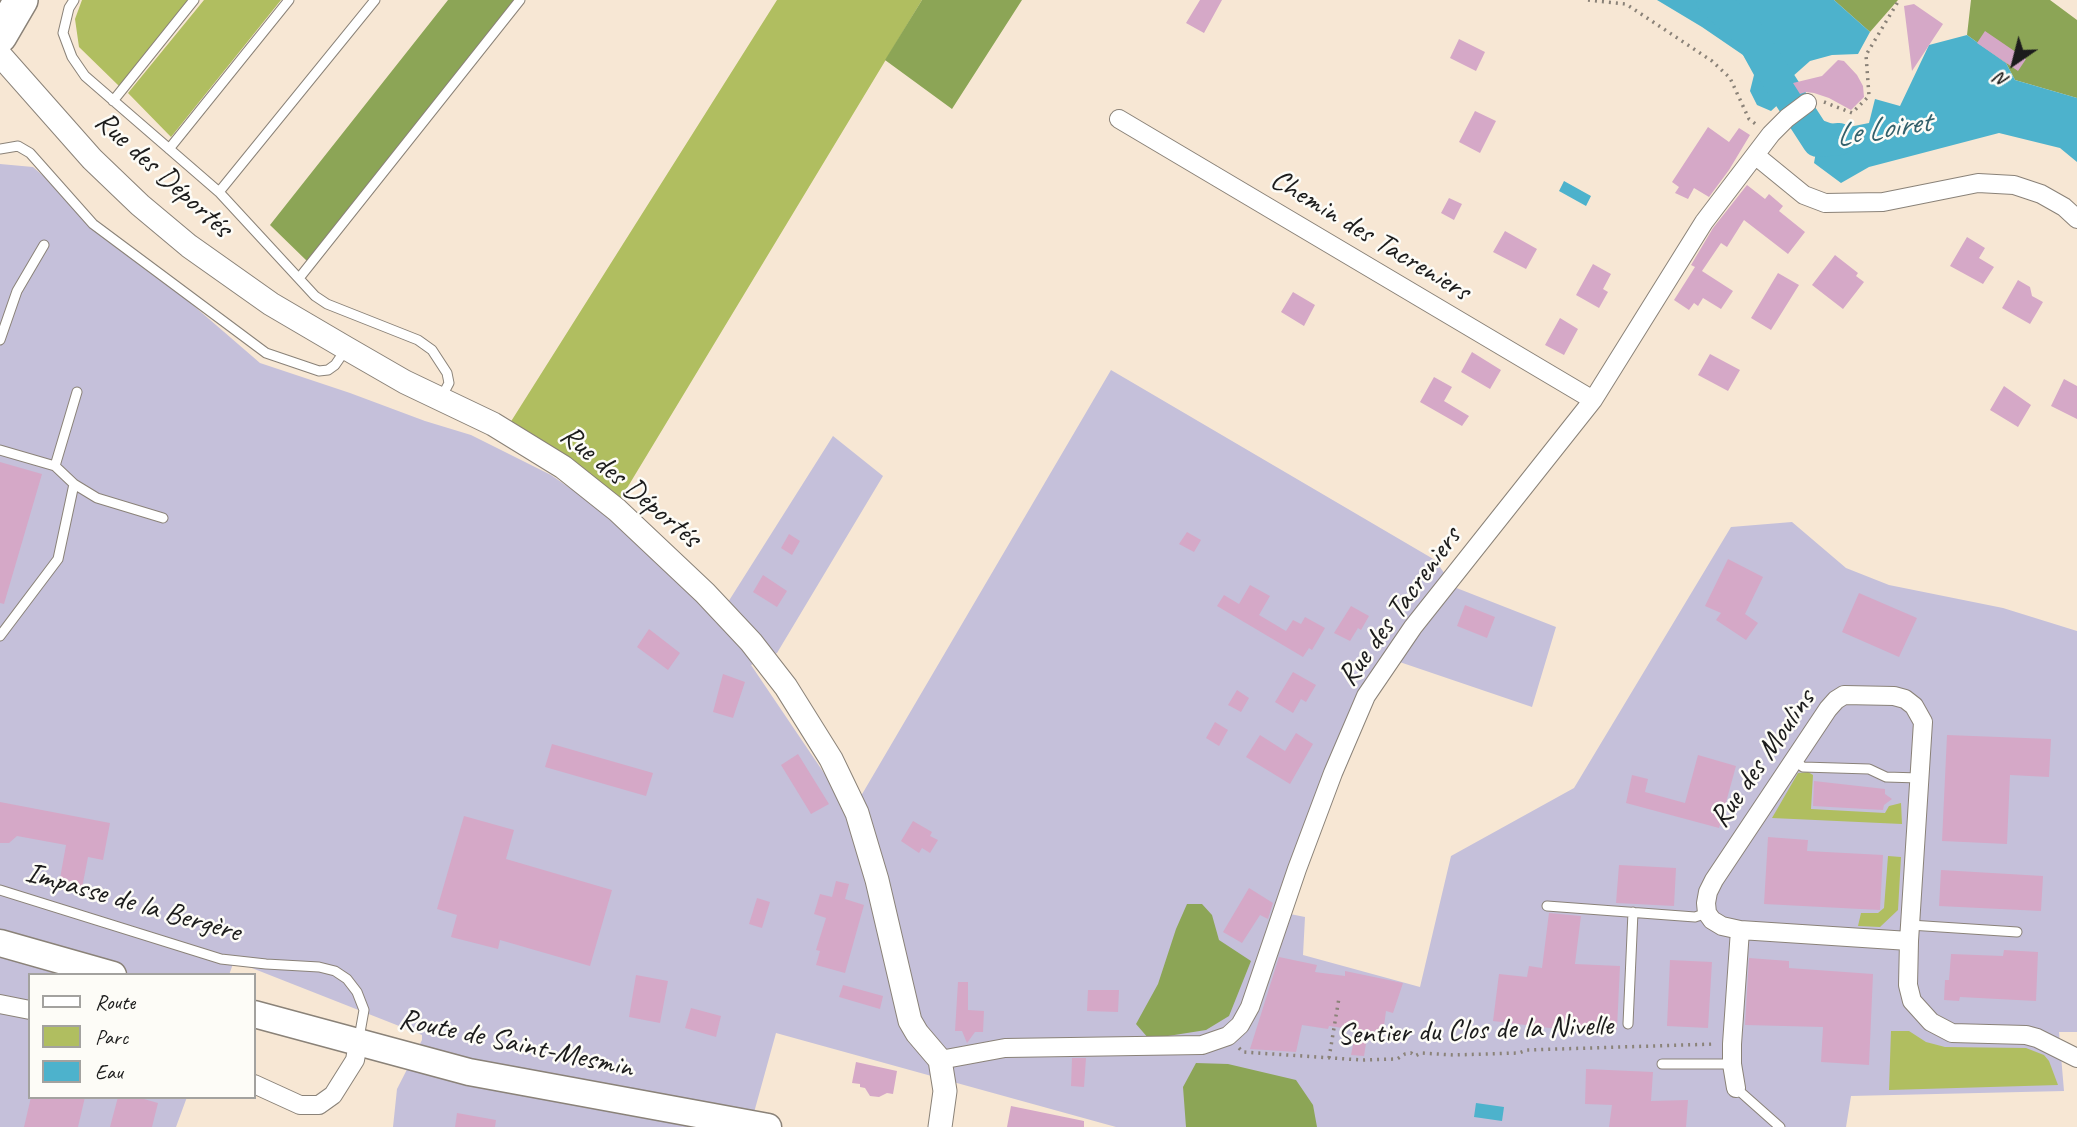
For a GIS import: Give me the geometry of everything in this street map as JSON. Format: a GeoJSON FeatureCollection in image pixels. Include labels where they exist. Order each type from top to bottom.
{"type":"FeatureCollection","features":[{"type":"Feature","properties":{"kind":"highway"},"geometry":{"type":"LineString","coordinates":[[0,36],[21,0]]}},
{"type":"Feature","properties":{"kind":"main road"},"geometry":{"type":"LineString","coordinates":[[0,943],[106,973]]}},
{"type":"Feature","properties":{"kind":"main road","name":"Route de Saint-Mesmin"},"geometry":{"type":"LineString","coordinates":[[256,1015],[469,1072],[768,1127]]}},
{"type":"Feature","properties":{"kind":"street","name":"Rue des Déportés"},"geometry":{"type":"LineString","coordinates":[[0,55],[92,159],[140,205],[189,246],[271,304],[405,382],[493,424],[563,467],[617,510],[705,593],[751,642],[786,687],[831,759],[857,814],[877,880],[909,1021],[940,1060]]}},
{"type":"Feature","properties":{"kind":"street","name":"Rue des Tacreniers"},"geometry":{"type":"LineString","coordinates":[[1228,1036],[1240,1025],[1250,1007],[1311,833],[1366,696],[1413,627],[1593,400],[1704,222],[1772,134],[1807,103]]}},
{"type":"Feature","properties":{"kind":"street","name":"Chemin des Tacreniers"},"geometry":{"type":"LineString","coordinates":[[1119,119],[1593,400]]}},
{"type":"Feature","properties":{"kind":"street"},"geometry":{"type":"LineString","coordinates":[[1755,155],[1804,195],[1825,203],[1883,202],[1978,183],[2014,186],[2041,194],[2064,207],[2077,219]]}},
{"type":"Feature","properties":{"kind":"street","name":"Rue des Moulins"},"geometry":{"type":"LineString","coordinates":[[1707,913],[1708,892],[1714,880],[1836,700],[1844,695],[1894,696],[1905,699],[1914,706],[1923,722],[1910,933],[1908,985],[1912,1001],[1931,1022],[1952,1033],[2026,1035],[2077,1058]]}},
{"type":"Feature","properties":{"kind":"street"},"geometry":{"type":"LineString","coordinates":[[1707,913],[1722,926],[1740,930],[1910,933]]}},
{"type":"Feature","properties":{"kind":"street"},"geometry":{"type":"LineString","coordinates":[[1736,1088],[1732,1044],[1740,930]]}},
{"type":"Feature","properties":{"kind":"street"},"geometry":{"type":"LineString","coordinates":[[0,1004],[28,1010]]}},
{"type":"Feature","properties":{"kind":"street"},"geometry":{"type":"LineString","coordinates":[[940,1127],[945,1091],[940,1060],[1005,1048],[1202,1045],[1228,1036]]}},
{"type":"Feature","properties":{"kind":"street"},"geometry":{"type":"LineString","coordinates":[[256,1085],[300,1105],[319,1105],[333,1095],[355,1060],[358,1043]]}},
{"type":"Feature","properties":{"kind":"lane"},"geometry":{"type":"LineString","coordinates":[[74,0],[69,8],[63,33],[66,45],[85,76],[219,192],[315,296],[327,304],[418,340],[432,350],[447,373],[449,383],[441,398]]}},
{"type":"Feature","properties":{"kind":"lane"},"geometry":{"type":"LineString","coordinates":[[113,101],[194,0]]}},
{"type":"Feature","properties":{"kind":"lane"},"geometry":{"type":"LineString","coordinates":[[169,149],[289,0]]}},
{"type":"Feature","properties":{"kind":"lane"},"geometry":{"type":"LineString","coordinates":[[219,192],[375,0]]}},
{"type":"Feature","properties":{"kind":"lane"},"geometry":{"type":"LineString","coordinates":[[300,278],[520,0]]}},
{"type":"Feature","properties":{"kind":"lane"},"geometry":{"type":"LineString","coordinates":[[0,149],[18,146],[30,153],[93,224],[266,353],[319,371],[335,365],[346,348]]}},
{"type":"Feature","properties":{"kind":"lane"},"geometry":{"type":"LineString","coordinates":[[0,340],[17,291],[44,245]]}},
{"type":"Feature","properties":{"kind":"lane"},"geometry":{"type":"LineString","coordinates":[[55,466],[77,392]]}},
{"type":"Feature","properties":{"kind":"lane"},"geometry":{"type":"LineString","coordinates":[[0,450],[55,466],[74,484],[97,498],[163,518]]}},
{"type":"Feature","properties":{"kind":"lane"},"geometry":{"type":"LineString","coordinates":[[0,636],[58,559],[74,484]]}},
{"type":"Feature","properties":{"kind":"lane"},"geometry":{"type":"LineString","coordinates":[[1794,761],[1803,767],[1869,769],[1886,777],[1919,778]]}},
{"type":"Feature","properties":{"kind":"lane","name":"Impasse de la Bergère"},"geometry":{"type":"LineString","coordinates":[[0,890],[221,959],[319,967],[335,971],[347,979],[357,992],[364,1010],[358,1043]]}},
{"type":"Feature","properties":{"kind":"lane"},"geometry":{"type":"LineString","coordinates":[[1547,906],[1696,917],[1707,913]]}},
{"type":"Feature","properties":{"kind":"lane"},"geometry":{"type":"LineString","coordinates":[[1628,1024],[1633,912]]}},
{"type":"Feature","properties":{"kind":"lane"},"geometry":{"type":"LineString","coordinates":[[1910,933],[2017,932]]}},
{"type":"Feature","properties":{"kind":"lane"},"geometry":{"type":"LineString","coordinates":[[1661,1064],[1732,1064]]}},
{"type":"Feature","properties":{"kind":"lane"},"geometry":{"type":"LineString","coordinates":[[1736,1088],[1780,1127]]}},
{"type":"Feature","properties":{"kind":"path"},"geometry":{"type":"LineString","coordinates":[[1588,0],[1626,4],[1712,61],[1730,78],[1749,119],[1772,134]]}},
{"type":"Feature","properties":{"kind":"path"},"geometry":{"type":"LineString","coordinates":[[1807,103],[1818,99],[1853,113],[1869,96],[1866,55],[1899,0]]}},
{"type":"Feature","properties":{"kind":"path"},"geometry":{"type":"LineString","coordinates":[[1329,1058],[1339,998]]}},
{"type":"Feature","properties":{"kind":"path","name":"Sentier du Clos de la Nivelle"},"geometry":{"type":"LineString","coordinates":[[1228,1036],[1243,1052],[1329,1058],[1397,1059],[1411,1053],[1415,1056],[1420,1053],[1453,1055],[1732,1044]]}},
{"type":"Feature","properties":{"kind":"shaded area"},"geometry":{"type":"Polygon","coordinates":[[[0,164],[33,167],[260,363],[471,435],[551,475],[606,513],[718,618],[833,436],[883,476],[777,653],[751,665],[851,813],[1111,370],[1435,560],[1454,587],[1556,627],[1532,707],[1382,656],[1290,914],[1305,917],[1303,955],[1420,987],[1451,856],[1574,788],[1731,527],[1792,522],[1846,568],[1889,585],[2003,608],[2077,631],[2077,1032],[2059,1032],[2064,1091],[1851,1096],[1846,1127],[1116,1127],[776,1033],[750,1127],[393,1127],[397,1089],[422,1040],[422,1035],[234,961],[230,973],[28,973],[28,1099],[186,1099],[176,1127],[0,1127],[0,164]]]}},
{"type":"Feature","properties":{"kind":"green space"},"geometry":{"type":"Polygon","coordinates":[[[82,0],[188,0],[119,86],[79,47],[75,19],[82,0]]]}},
{"type":"Feature","properties":{"kind":"green space"},"geometry":{"type":"Polygon","coordinates":[[[204,0],[281,0],[171,137],[128,93],[204,0]]]}},
{"type":"Feature","properties":{"kind":"green space"},"geometry":{"type":"Polygon","coordinates":[[[448,0],[514,0],[308,262],[270,225],[448,0]]]}},
{"type":"Feature","properties":{"kind":"green space"},"geometry":{"type":"Polygon","coordinates":[[[777,0],[922,0],[618,503],[510,423],[777,0]]]}},
{"type":"Feature","properties":{"kind":"green space"},"geometry":{"type":"Polygon","coordinates":[[[922,0],[1022,0],[952,109],[885,60],[922,0]]]}},
{"type":"Feature","properties":{"kind":"green space"},"geometry":{"type":"Polygon","coordinates":[[[1834,0],[1898,0],[1870,32],[1834,0]]]}},
{"type":"Feature","properties":{"kind":"green space"},"geometry":{"type":"Polygon","coordinates":[[[1971,0],[2050,0],[2077,20],[2077,98],[2015,80],[2006,63],[1967,35],[1971,0]]]}},
{"type":"Feature","properties":{"kind":"green space"},"geometry":{"type":"Polygon","coordinates":[[[1808,772],[1813,775],[1811,809],[1885,813],[1889,806],[1901,803],[1902,824],[1772,818],[1798,773],[1808,772]]]}},
{"type":"Feature","properties":{"kind":"green space"},"geometry":{"type":"Polygon","coordinates":[[[1888,856],[1901,857],[1898,910],[1880,927],[1858,926],[1861,913],[1878,913],[1884,908],[1888,856]]]}},
{"type":"Feature","properties":{"kind":"green space"},"geometry":{"type":"Polygon","coordinates":[[[1187,904],[1202,904],[1212,915],[1219,940],[1251,961],[1229,1016],[1206,1030],[1149,1039],[1136,1024],[1158,984],[1187,904]]]}},
{"type":"Feature","properties":{"kind":"green space"},"geometry":{"type":"Polygon","coordinates":[[[1891,1031],[1909,1031],[1926,1042],[1945,1047],[2026,1048],[2044,1055],[2058,1085],[1889,1090],[1891,1031]]]}},
{"type":"Feature","properties":{"kind":"green space"},"geometry":{"type":"Polygon","coordinates":[[[1196,1063],[1228,1064],[1296,1080],[1313,1105],[1317,1127],[1186,1127],[1183,1087],[1196,1063]]]}},
{"type":"Feature","properties":{"kind":"water"},"geometry":{"type":"Polygon","coordinates":[[[1657,0],[1834,0],[1870,32],[1858,54],[1832,55],[1810,61],[1792,77],[1797,94],[1782,101],[1771,111],[1757,105],[1750,91],[1754,75],[1743,55],[1657,0]]]}},
{"type":"Feature","properties":{"kind":"water"},"geometry":{"type":"Polygon","coordinates":[[[1967,35],[2006,63],[2015,80],[2077,98],[2077,162],[2060,148],[1999,133],[1869,167],[1841,183],[1814,163],[1818,141],[1804,133],[1808,115],[1844,128],[1869,123],[1875,99],[1900,106],[1929,45],[1967,35]]]}},
{"type":"Feature","properties":{"kind":"water"},"geometry":{"type":"Polygon","coordinates":[[[1564,181],[1591,196],[1586,206],[1559,191],[1564,181]]]}},
{"type":"Feature","properties":{"kind":"water"},"geometry":{"type":"Polygon","coordinates":[[[1476,1103],[1504,1107],[1502,1121],[1474,1117],[1476,1103]]]}},
{"type":"Feature","properties":{"kind":"building"},"geometry":{"type":"Polygon","coordinates":[[[1200,0],[1222,0],[1204,33],[1186,23],[1200,0]]]}},
{"type":"Feature","properties":{"kind":"building"},"geometry":{"type":"Polygon","coordinates":[[[1914,4],[1943,24],[1912,71],[1904,6],[1914,4]]]}},
{"type":"Feature","properties":{"kind":"building"},"geometry":{"type":"Polygon","coordinates":[[[1985,31],[2026,59],[2018,71],[1977,43],[1985,31]]]}},
{"type":"Feature","properties":{"kind":"building"},"geometry":{"type":"Polygon","coordinates":[[[1459,39],[1485,52],[1476,71],[1450,58],[1459,39]]]}},
{"type":"Feature","properties":{"kind":"building"},"geometry":{"type":"Polygon","coordinates":[[[1838,60],[1844,61],[1863,86],[1864,97],[1851,110],[1814,93],[1800,94],[1793,83],[1822,76],[1838,60]]]}},
{"type":"Feature","properties":{"kind":"building"},"geometry":{"type":"Polygon","coordinates":[[[1475,111],[1496,121],[1480,153],[1459,142],[1475,111]]]}},
{"type":"Feature","properties":{"kind":"building"},"geometry":{"type":"Polygon","coordinates":[[[1708,127],[1729,142],[1739,128],[1750,135],[1709,197],[1694,188],[1688,199],[1675,193],[1679,187],[1672,182],[1708,127]]]}},
{"type":"Feature","properties":{"kind":"building"},"geometry":{"type":"Polygon","coordinates":[[[1747,185],[1765,199],[1769,194],[1783,206],[1779,211],[1805,232],[1788,254],[1744,220],[1727,247],[1721,243],[1702,271],[1733,291],[1721,309],[1703,298],[1698,306],[1694,303],[1689,310],[1674,300],[1695,267],[1691,265],[1713,228],[1747,185]]]}},
{"type":"Feature","properties":{"kind":"building"},"geometry":{"type":"Polygon","coordinates":[[[1449,198],[1462,204],[1454,220],[1441,213],[1449,198]]]}},
{"type":"Feature","properties":{"kind":"building"},"geometry":{"type":"Polygon","coordinates":[[[1505,231],[1537,249],[1526,269],[1493,252],[1505,231]]]}},
{"type":"Feature","properties":{"kind":"building"},"geometry":{"type":"Polygon","coordinates":[[[1967,237],[1985,248],[1979,258],[1994,267],[1983,284],[1950,266],[1967,237]]]}},
{"type":"Feature","properties":{"kind":"building"},"geometry":{"type":"Polygon","coordinates":[[[1835,255],[1858,273],[1856,276],[1864,282],[1843,309],[1812,285],[1835,255]]]}},
{"type":"Feature","properties":{"kind":"building"},"geometry":{"type":"Polygon","coordinates":[[[1593,264],[1611,274],[1603,289],[1608,292],[1599,308],[1576,295],[1593,264]]]}},
{"type":"Feature","properties":{"kind":"building"},"geometry":{"type":"Polygon","coordinates":[[[1778,273],[1799,285],[1771,330],[1751,318],[1778,273]]]}},
{"type":"Feature","properties":{"kind":"building"},"geometry":{"type":"Polygon","coordinates":[[[2018,280],[2030,287],[2032,296],[2043,302],[2030,324],[2002,308],[2018,280]]]}},
{"type":"Feature","properties":{"kind":"building"},"geometry":{"type":"Polygon","coordinates":[[[1293,292],[1315,305],[1304,326],[1281,312],[1293,292]]]}},
{"type":"Feature","properties":{"kind":"building"},"geometry":{"type":"Polygon","coordinates":[[[1560,318],[1578,329],[1564,355],[1545,345],[1560,318]]]}},
{"type":"Feature","properties":{"kind":"building"},"geometry":{"type":"Polygon","coordinates":[[[1472,352],[1501,370],[1490,389],[1461,372],[1472,352]]]}},
{"type":"Feature","properties":{"kind":"building"},"geometry":{"type":"Polygon","coordinates":[[[1710,354],[1740,370],[1728,391],[1698,375],[1710,354]]]}},
{"type":"Feature","properties":{"kind":"building"},"geometry":{"type":"Polygon","coordinates":[[[1434,377],[1452,387],[1444,401],[1469,416],[1462,426],[1420,402],[1434,377]]]}},
{"type":"Feature","properties":{"kind":"building"},"geometry":{"type":"Polygon","coordinates":[[[2064,379],[2077,386],[2077,419],[2051,406],[2064,379]]]}},
{"type":"Feature","properties":{"kind":"building"},"geometry":{"type":"Polygon","coordinates":[[[2004,386],[2031,405],[2018,427],[1990,410],[2004,386]]]}},
{"type":"Feature","properties":{"kind":"building"},"geometry":{"type":"Polygon","coordinates":[[[0,462],[42,474],[4,604],[0,603],[0,462]]]}},
{"type":"Feature","properties":{"kind":"building"},"geometry":{"type":"Polygon","coordinates":[[[1187,532],[1201,540],[1194,552],[1179,544],[1187,532]]]}},
{"type":"Feature","properties":{"kind":"building"},"geometry":{"type":"Polygon","coordinates":[[[789,534],[800,541],[792,555],[781,548],[789,534]]]}},
{"type":"Feature","properties":{"kind":"building"},"geometry":{"type":"Polygon","coordinates":[[[1728,559],[1763,577],[1745,614],[1758,623],[1746,640],[1716,620],[1721,613],[1705,606],[1728,559]]]}},
{"type":"Feature","properties":{"kind":"building"},"geometry":{"type":"Polygon","coordinates":[[[763,575],[787,591],[777,607],[753,592],[763,575]]]}},
{"type":"Feature","properties":{"kind":"building"},"geometry":{"type":"Polygon","coordinates":[[[1250,585],[1270,596],[1259,615],[1286,631],[1293,620],[1301,624],[1305,617],[1325,628],[1312,650],[1309,648],[1303,657],[1217,606],[1224,595],[1239,604],[1250,585]]]}},
{"type":"Feature","properties":{"kind":"building"},"geometry":{"type":"Polygon","coordinates":[[[1859,593],[1917,618],[1899,657],[1842,632],[1859,593]]]}},
{"type":"Feature","properties":{"kind":"building"},"geometry":{"type":"Polygon","coordinates":[[[1465,605],[1495,617],[1487,638],[1457,626],[1465,605]]]}},
{"type":"Feature","properties":{"kind":"building"},"geometry":{"type":"Polygon","coordinates":[[[1351,606],[1369,616],[1361,630],[1358,628],[1350,641],[1334,633],[1351,606]]]}},
{"type":"Feature","properties":{"kind":"building"},"geometry":{"type":"Polygon","coordinates":[[[649,629],[680,653],[668,670],[637,647],[649,629]]]}},
{"type":"Feature","properties":{"kind":"building"},"geometry":{"type":"Polygon","coordinates":[[[1293,672],[1316,685],[1306,702],[1301,699],[1293,713],[1275,702],[1293,672]]]}},
{"type":"Feature","properties":{"kind":"building"},"geometry":{"type":"Polygon","coordinates":[[[723,674],[745,682],[733,718],[713,712],[723,674]]]}},
{"type":"Feature","properties":{"kind":"building"},"geometry":{"type":"Polygon","coordinates":[[[1237,690],[1249,698],[1241,712],[1228,705],[1237,690]]]}},
{"type":"Feature","properties":{"kind":"building"},"geometry":{"type":"Polygon","coordinates":[[[1215,722],[1228,730],[1219,746],[1206,738],[1215,722]]]}},
{"type":"Feature","properties":{"kind":"building"},"geometry":{"type":"Polygon","coordinates":[[[1296,733],[1313,744],[1290,784],[1246,757],[1260,735],[1285,751],[1296,733]]]}},
{"type":"Feature","properties":{"kind":"building"},"geometry":{"type":"Polygon","coordinates":[[[1947,735],[2051,739],[2049,777],[2010,775],[2007,844],[1942,841],[1947,735]]]}},
{"type":"Feature","properties":{"kind":"building"},"geometry":{"type":"Polygon","coordinates":[[[552,744],[653,773],[646,796],[545,767],[552,744]]]}},
{"type":"Feature","properties":{"kind":"building"},"geometry":{"type":"Polygon","coordinates":[[[798,754],[829,804],[811,814],[781,765],[798,754]]]}},
{"type":"Feature","properties":{"kind":"building"},"geometry":{"type":"Polygon","coordinates":[[[1698,755],[1736,766],[1719,828],[1626,803],[1632,775],[1648,779],[1645,792],[1685,803],[1698,755]]]}},
{"type":"Feature","properties":{"kind":"building"},"geometry":{"type":"Polygon","coordinates":[[[1814,781],[1885,789],[1885,794],[1892,799],[1884,805],[1883,810],[1813,806],[1814,781]]]}},
{"type":"Feature","properties":{"kind":"building"},"geometry":{"type":"Polygon","coordinates":[[[0,802],[110,823],[103,860],[88,857],[82,888],[59,884],[66,845],[17,836],[9,843],[0,843],[0,802]]]}},
{"type":"Feature","properties":{"kind":"building"},"geometry":{"type":"Polygon","coordinates":[[[464,816],[514,830],[506,859],[612,890],[590,966],[500,940],[498,949],[451,937],[457,915],[437,909],[464,816]]]}},
{"type":"Feature","properties":{"kind":"building"},"geometry":{"type":"Polygon","coordinates":[[[913,821],[932,832],[930,836],[938,840],[930,853],[922,848],[919,853],[901,841],[913,821]]]}},
{"type":"Feature","properties":{"kind":"building"},"geometry":{"type":"Polygon","coordinates":[[[1768,837],[1808,840],[1807,851],[1883,855],[1880,910],[1764,904],[1768,837]]]}},
{"type":"Feature","properties":{"kind":"building"},"geometry":{"type":"Polygon","coordinates":[[[1619,865],[1676,868],[1674,906],[1616,903],[1619,865]]]}},
{"type":"Feature","properties":{"kind":"building"},"geometry":{"type":"Polygon","coordinates":[[[1941,870],[2043,876],[2041,911],[1939,906],[1941,870]]]}},
{"type":"Feature","properties":{"kind":"building"},"geometry":{"type":"Polygon","coordinates":[[[836,881],[849,884],[845,899],[864,905],[845,973],[816,965],[820,951],[816,950],[826,918],[814,914],[820,894],[832,897],[836,881]]]}},
{"type":"Feature","properties":{"kind":"building"},"geometry":{"type":"Polygon","coordinates":[[[1249,888],[1273,903],[1268,919],[1260,915],[1242,943],[1223,932],[1249,888]]]}},
{"type":"Feature","properties":{"kind":"building"},"geometry":{"type":"Polygon","coordinates":[[[757,898],[770,902],[762,928],[749,924],[757,898]]]}},
{"type":"Feature","properties":{"kind":"building"},"geometry":{"type":"Polygon","coordinates":[[[1549,913],[1581,916],[1575,964],[1620,966],[1617,1029],[1566,1030],[1493,1021],[1499,974],[1527,977],[1529,966],[1542,968],[1549,913]]]}},
{"type":"Feature","properties":{"kind":"building"},"geometry":{"type":"Polygon","coordinates":[[[2004,950],[2038,952],[2036,1001],[1960,997],[1959,1001],[1944,1000],[1951,954],[2003,956],[2004,950]]]}},
{"type":"Feature","properties":{"kind":"building"},"geometry":{"type":"Polygon","coordinates":[[[1279,957],[1317,965],[1315,972],[1345,976],[1345,971],[1403,983],[1393,1013],[1386,1011],[1383,1033],[1368,1031],[1364,1056],[1351,1055],[1356,1030],[1329,1026],[1328,1029],[1302,1025],[1296,1052],[1250,1049],[1279,957]]]}},
{"type":"Feature","properties":{"kind":"building"},"geometry":{"type":"Polygon","coordinates":[[[1749,958],[1789,961],[1789,968],[1873,974],[1869,1065],[1821,1062],[1823,1027],[1745,1025],[1749,958]]]}},
{"type":"Feature","properties":{"kind":"building"},"geometry":{"type":"Polygon","coordinates":[[[1670,960],[1712,962],[1708,1028],[1667,1026],[1670,960]]]}},
{"type":"Feature","properties":{"kind":"building"},"geometry":{"type":"Polygon","coordinates":[[[636,975],[668,981],[660,1023],[629,1017],[636,975]]]}},
{"type":"Feature","properties":{"kind":"building"},"geometry":{"type":"Polygon","coordinates":[[[958,982],[968,982],[968,1010],[984,1011],[983,1032],[975,1032],[967,1043],[962,1031],[955,1031],[958,982]]]}},
{"type":"Feature","properties":{"kind":"building"},"geometry":{"type":"Polygon","coordinates":[[[843,985],[883,996],[880,1009],[839,997],[843,985]]]}},
{"type":"Feature","properties":{"kind":"building"},"geometry":{"type":"Polygon","coordinates":[[[1088,990],[1119,990],[1118,1012],[1087,1011],[1088,990]]]}},
{"type":"Feature","properties":{"kind":"building"},"geometry":{"type":"Polygon","coordinates":[[[691,1008],[721,1016],[716,1037],[685,1028],[691,1008]]]}},
{"type":"Feature","properties":{"kind":"building"},"geometry":{"type":"Polygon","coordinates":[[[1072,1058],[1086,1058],[1084,1087],[1071,1086],[1072,1058]]]}},
{"type":"Feature","properties":{"kind":"building"},"geometry":{"type":"Polygon","coordinates":[[[856,1062],[897,1071],[893,1094],[870,1096],[860,1084],[852,1083],[856,1062]]]}},
{"type":"Feature","properties":{"kind":"building"},"geometry":{"type":"Polygon","coordinates":[[[1586,1069],[1653,1072],[1651,1101],[1688,1100],[1686,1127],[1609,1127],[1612,1105],[1585,1104],[1586,1069]]]}},
{"type":"Feature","properties":{"kind":"building"},"geometry":{"type":"Polygon","coordinates":[[[31,1099],[85,1099],[78,1127],[24,1127],[31,1099]]]}},
{"type":"Feature","properties":{"kind":"building"},"geometry":{"type":"Polygon","coordinates":[[[117,1099],[144,1099],[158,1103],[152,1127],[110,1127],[117,1099]]]}},
{"type":"Feature","properties":{"kind":"building"},"geometry":{"type":"Polygon","coordinates":[[[1011,1106],[1084,1121],[1084,1127],[1007,1127],[1011,1106]]]}},
{"type":"Feature","properties":{"kind":"building"},"geometry":{"type":"Polygon","coordinates":[[[457,1113],[496,1120],[495,1127],[455,1127],[457,1113]]]}},
{"type":"Feature","properties":{"kind":"waterway","name":"Le Loiret"},"geometry":{"type":"LineString","coordinates":[[1712,0],[1748,33],[1818,141],[1839,139]]}}]}
